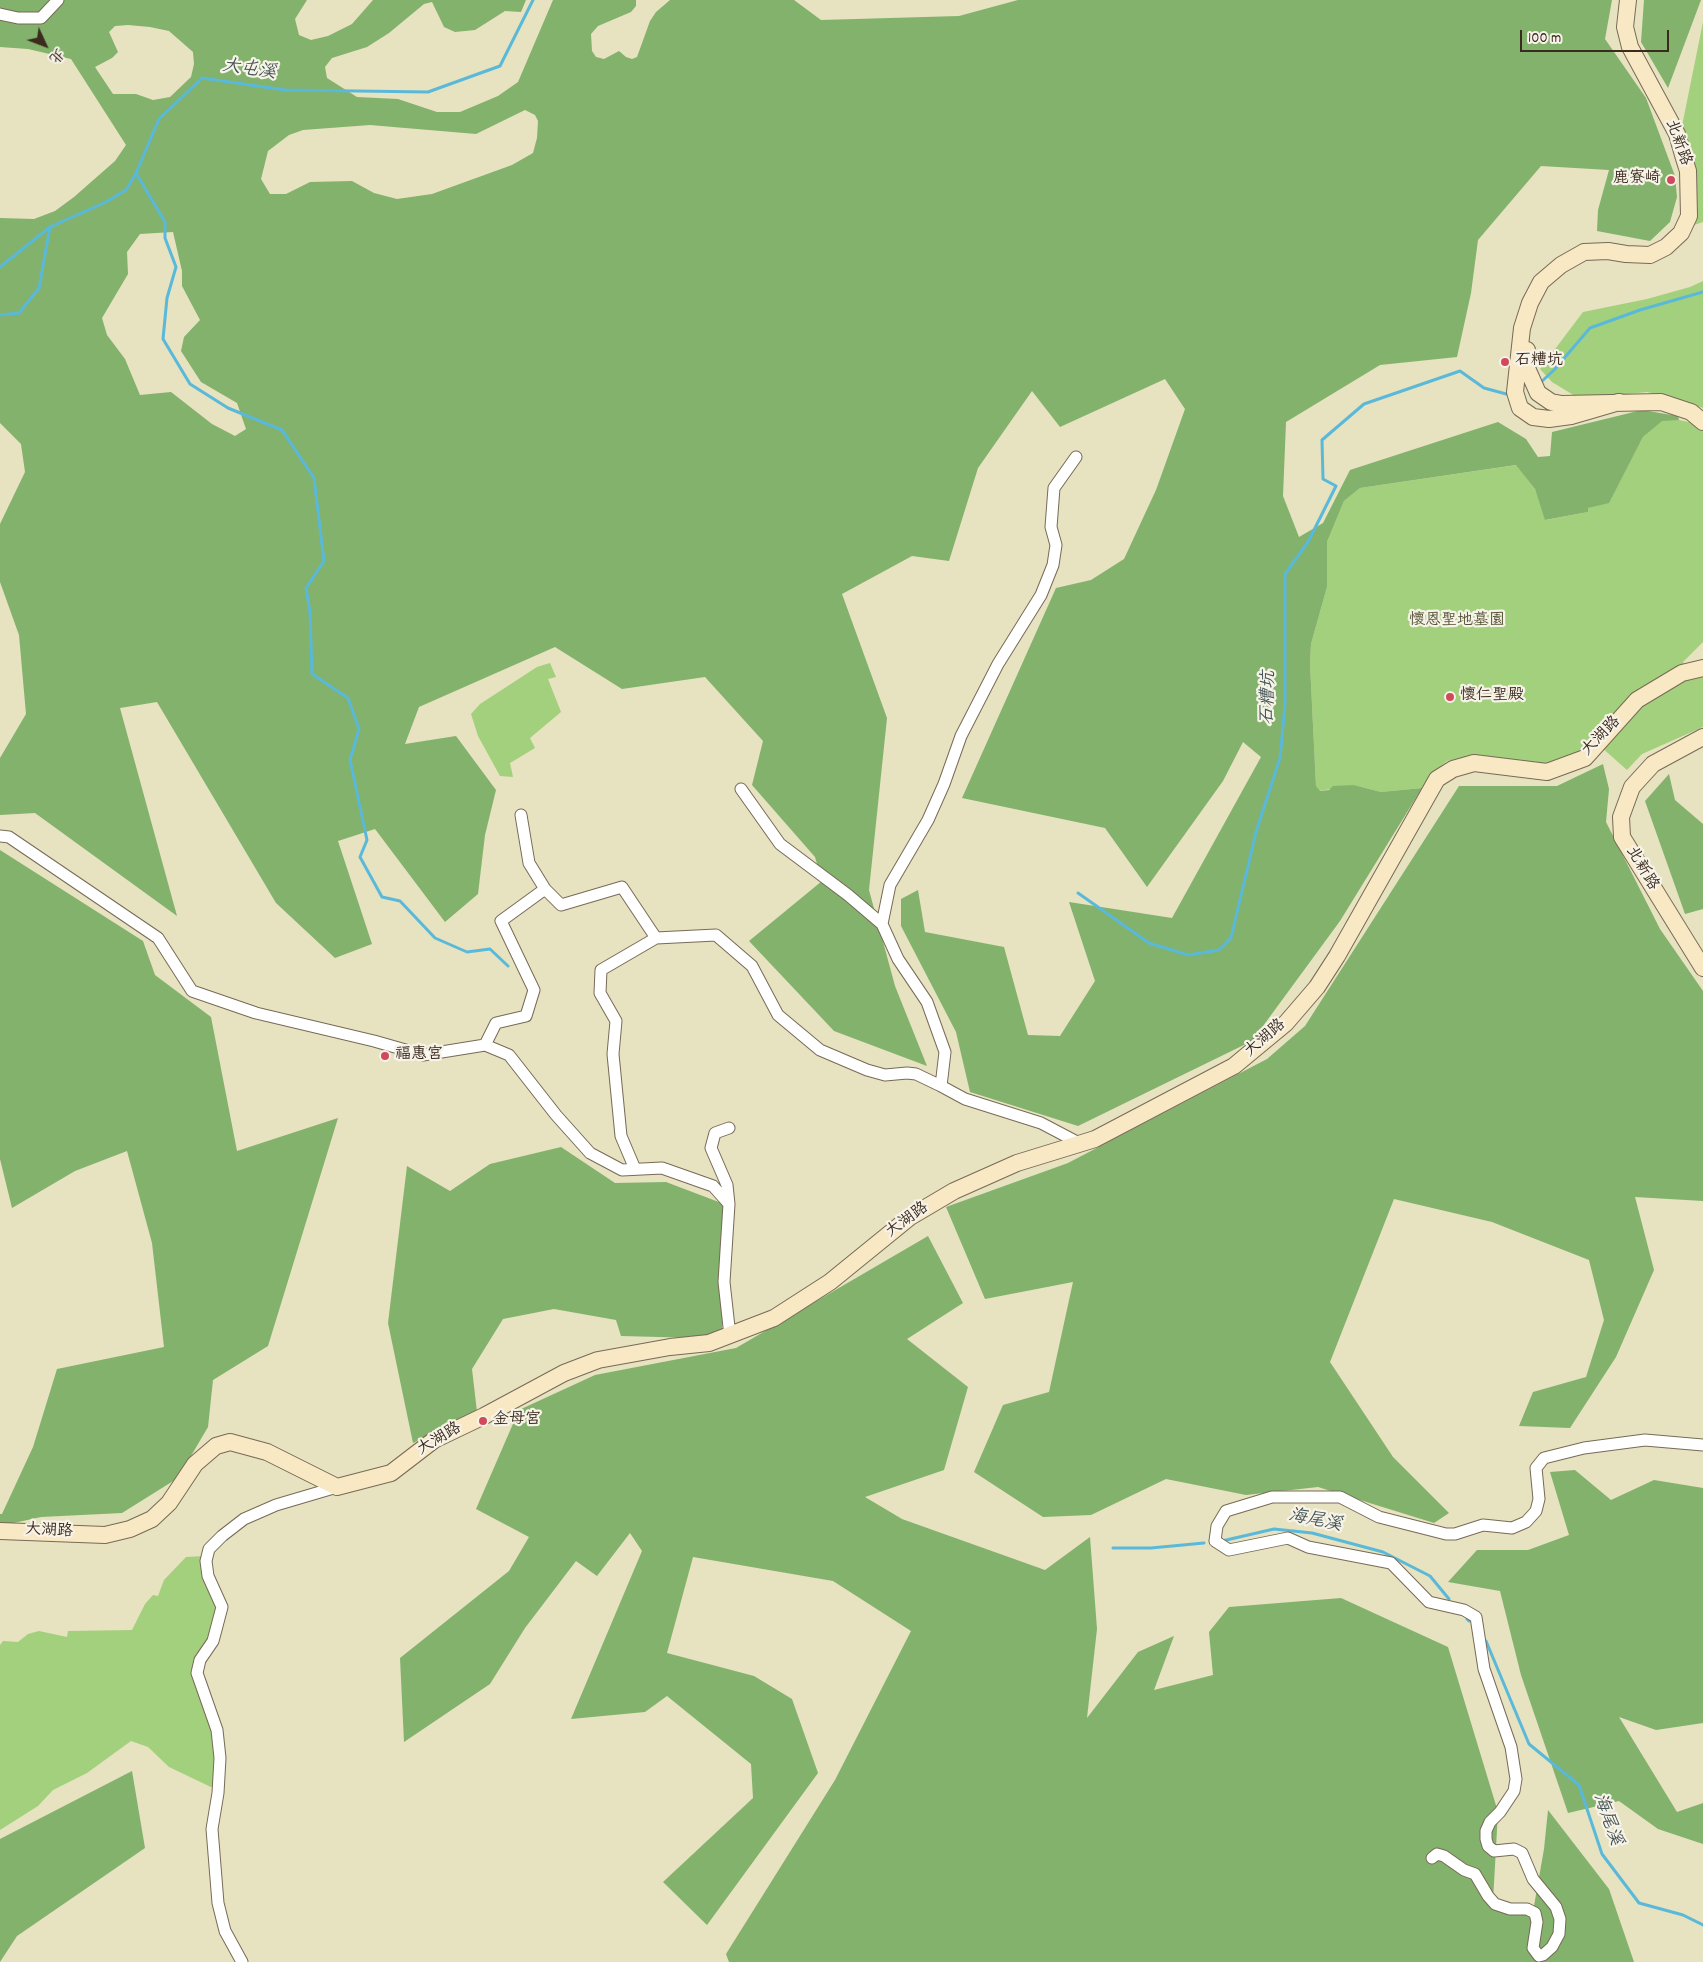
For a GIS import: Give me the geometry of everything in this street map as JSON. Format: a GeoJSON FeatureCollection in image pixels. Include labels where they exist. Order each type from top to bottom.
{"type":"FeatureCollection","features":[{"type":"Feature","properties":{"kind":"street"},"geometry":{"type":"LineString","coordinates":[[0,14],[18,18],[41,18],[58,0]]}},
{"type":"Feature","properties":{"kind":"street","name":"北新路"},"geometry":{"type":"LineString","coordinates":[[1530,303],[1541,282],[1561,265],[1584,252],[1608,251],[1650,255],[1666,247],[1681,233],[1689,216],[1688,172],[1684,155],[1677,134],[1630,46],[1625,27],[1628,0]]}},
{"type":"Feature","properties":{"kind":"street"},"geometry":{"type":"LineString","coordinates":[[1530,303],[1522,328],[1517,360],[1514,392],[1520,408],[1533,417],[1549,419],[1571,416],[1619,402]]}},
{"type":"Feature","properties":{"kind":"street"},"geometry":{"type":"LineString","coordinates":[[1530,303],[1526,366],[1538,393],[1551,402],[1562,404],[1661,402],[1691,412],[1703,422]]}},
{"type":"Feature","properties":{"kind":"street"},"geometry":{"type":"LineString","coordinates":[[882,924],[890,885],[928,820],[944,784],[961,736],[998,664],[1041,595],[1053,565],[1056,545],[1051,527],[1054,488],[1076,457]]}},
{"type":"Feature","properties":{"kind":"street","name":"大湖路"},"geometry":{"type":"LineString","coordinates":[[0,1530],[105,1535],[130,1529],[152,1519],[169,1503],[195,1464],[216,1446],[230,1442],[267,1452],[336,1487],[391,1472],[434,1440],[484,1416],[564,1373],[598,1360],[670,1347],[709,1343],[774,1318],[830,1282],[910,1217],[954,1191],[1017,1163],[1095,1139],[1234,1066],[1286,1023],[1317,988],[1437,779],[1453,769],[1474,763],[1547,772],[1585,758],[1637,700],[1682,673],[1703,668]]}},
{"type":"Feature","properties":{"kind":"street","name":"北新路"},"geometry":{"type":"LineString","coordinates":[[1703,737],[1653,764],[1632,787],[1621,818],[1622,837],[1703,968]]}},
{"type":"Feature","properties":{"kind":"street"},"geometry":{"type":"LineString","coordinates":[[741,789],[780,844],[848,895],[882,924],[898,959],[927,1002],[945,1052],[941,1086]]}},
{"type":"Feature","properties":{"kind":"street"},"geometry":{"type":"LineString","coordinates":[[521,815],[529,863],[545,889],[561,905],[622,887],[656,938]]}},
{"type":"Feature","properties":{"kind":"street"},"geometry":{"type":"LineString","coordinates":[[0,836],[9,837],[158,938],[192,991],[256,1014],[374,1041],[423,1055],[485,1045],[509,1055],[556,1115],[590,1152],[622,1170],[662,1168],[713,1186],[729,1204]]}},
{"type":"Feature","properties":{"kind":"street"},"geometry":{"type":"LineString","coordinates":[[485,1045],[496,1023],[526,1016],[534,990],[501,920],[545,889]]}},
{"type":"Feature","properties":{"kind":"street"},"geometry":{"type":"LineString","coordinates":[[635,1169],[621,1136],[613,1054],[616,1022],[600,993],[601,970],[656,938],[716,935],[752,966],[778,1015],[820,1050],[867,1070],[884,1075],[916,1074],[966,1099],[1041,1123],[1079,1143]]}},
{"type":"Feature","properties":{"kind":"street"},"geometry":{"type":"LineString","coordinates":[[729,1128],[715,1133],[711,1148],[727,1185],[729,1204],[724,1282],[730,1336]]}},
{"type":"Feature","properties":{"kind":"street"},"geometry":{"type":"LineString","coordinates":[[1432,1858],[1438,1854],[1444,1856],[1464,1870],[1475,1874],[1488,1896],[1500,1907],[1527,1909],[1535,1913],[1537,1922],[1533,1948],[1539,1956],[1552,1947],[1559,1934],[1560,1919],[1556,1907],[1533,1879],[1522,1853],[1514,1849],[1494,1851],[1488,1846],[1486,1839],[1486,1831],[1490,1822],[1500,1812],[1514,1791],[1516,1779],[1511,1747],[1484,1669],[1476,1617],[1464,1610],[1429,1602],[1391,1563],[1308,1547],[1288,1538],[1229,1550],[1215,1540],[1217,1526],[1226,1511],[1272,1497],[1340,1497],[1379,1517],[1446,1534],[1455,1534],[1483,1525],[1512,1528],[1526,1522],[1536,1511],[1539,1499],[1536,1468],[1544,1458],[1584,1448],[1645,1440],[1703,1445]]}},
{"type":"Feature","properties":{"kind":"street"},"geometry":{"type":"LineString","coordinates":[[242,1962],[225,1931],[218,1903],[212,1829],[218,1793],[220,1758],[218,1730],[196,1673],[200,1660],[213,1642],[222,1607],[208,1576],[206,1561],[209,1550],[222,1536],[244,1519],[276,1505],[336,1487]]}},
{"type":"Feature","properties":{"kind":"green space"},"geometry":{"type":"Polygon","coordinates":[[[0,0],[307,0],[295,19],[299,35],[311,40],[328,36],[352,24],[373,0],[526,0],[521,12],[505,11],[475,30],[455,32],[444,27],[432,2],[424,4],[389,33],[367,47],[332,58],[325,67],[327,78],[357,97],[398,99],[437,112],[460,112],[498,96],[518,82],[553,0],[636,0],[636,6],[631,12],[598,26],[591,34],[592,51],[596,57],[604,59],[619,51],[632,59],[637,57],[650,21],[656,12],[670,0],[794,0],[821,20],[959,16],[1018,0],[1612,0],[1605,39],[1646,98],[1675,176],[1677,197],[1670,222],[1650,241],[1597,231],[1598,210],[1609,170],[1541,166],[1478,240],[1471,293],[1457,357],[1380,365],[1286,422],[1283,496],[1299,537],[1323,523],[1350,470],[1498,422],[1526,439],[1538,457],[1550,456],[1552,432],[1642,410],[1678,416],[1679,420],[1662,421],[1643,437],[1609,503],[1588,508],[1588,512],[1545,520],[1535,489],[1516,465],[1360,488],[1344,501],[1327,542],[1327,587],[1311,644],[1310,664],[1316,786],[1320,791],[1329,790],[1333,786],[1354,785],[1381,792],[1422,788],[1340,921],[1252,1041],[1078,1126],[970,1092],[956,1032],[901,926],[901,899],[918,890],[925,932],[1004,947],[1028,1035],[1060,1036],[1095,981],[1069,902],[1172,918],[1261,757],[1243,742],[1223,781],[1147,887],[1105,828],[962,798],[1056,588],[1091,580],[1124,559],[1156,490],[1185,409],[1165,379],[1060,427],[1032,391],[978,468],[949,561],[912,556],[842,594],[887,718],[869,890],[895,986],[927,1066],[834,1031],[749,941],[822,881],[815,857],[752,785],[763,741],[705,677],[622,689],[555,647],[419,707],[405,744],[456,736],[496,790],[485,835],[478,894],[445,922],[375,829],[338,841],[372,944],[335,958],[276,903],[157,702],[120,708],[177,916],[35,813],[0,815],[0,758],[26,714],[19,635],[0,582],[0,524],[25,472],[21,444],[0,423],[0,218],[34,219],[55,211],[115,161],[126,145],[71,59],[28,49],[0,47],[0,0]],[[128,25],[115,26],[109,32],[118,52],[112,58],[95,67],[113,94],[136,94],[153,100],[170,97],[191,77],[194,64],[193,52],[169,31],[128,25]],[[525,110],[476,134],[370,125],[303,130],[289,135],[268,151],[261,179],[270,194],[286,194],[310,182],[352,181],[374,193],[397,199],[432,194],[512,165],[533,153],[537,138],[538,121],[535,115],[525,110]],[[173,232],[140,234],[127,252],[128,274],[102,318],[107,335],[125,359],[140,395],[171,392],[212,424],[235,436],[246,429],[237,403],[201,382],[181,351],[184,337],[200,320],[182,286],[182,271],[173,232]]]}},
{"type":"Feature","properties":{"kind":"green space"},"geometry":{"type":"Polygon","coordinates":[[[1644,0],[1701,0],[1668,88],[1641,42],[1644,0]]]}},
{"type":"Feature","properties":{"kind":"green space"},"geometry":{"type":"Polygon","coordinates":[[[1703,22],[1703,222],[1694,225],[1692,168],[1681,131],[1703,22]]]}},
{"type":"Feature","properties":{"kind":"green space"},"geometry":{"type":"Polygon","coordinates":[[[1703,281],[1703,408],[1677,399],[1647,392],[1600,397],[1575,396],[1552,382],[1540,369],[1583,312],[1647,299],[1690,287],[1703,281]]]}},
{"type":"Feature","properties":{"kind":"green space","name":"懷恩聖地墓園"},"geometry":{"type":"Polygon","coordinates":[[[1662,420],[1679,420],[1703,425],[1703,642],[1683,662],[1691,677],[1703,675],[1703,727],[1642,754],[1627,770],[1591,738],[1575,756],[1553,764],[1540,765],[1469,757],[1447,761],[1431,774],[1422,788],[1381,792],[1354,785],[1319,791],[1316,786],[1310,664],[1311,644],[1327,587],[1327,542],[1344,501],[1360,488],[1517,465],[1535,489],[1546,520],[1588,512],[1587,508],[1609,502],[1643,437],[1662,420]]]}},
{"type":"Feature","properties":{"kind":"green space"},"geometry":{"type":"Polygon","coordinates":[[[550,663],[556,677],[548,679],[561,712],[530,738],[535,748],[510,763],[513,777],[500,776],[478,736],[471,714],[480,704],[537,667],[550,663]]]}},
{"type":"Feature","properties":{"kind":"green space"},"geometry":{"type":"Polygon","coordinates":[[[1603,764],[1609,789],[1606,822],[1660,929],[1703,991],[1703,1201],[1635,1197],[1654,1270],[1616,1357],[1570,1428],[1519,1426],[1533,1392],[1586,1377],[1604,1320],[1589,1260],[1492,1222],[1394,1199],[1330,1362],[1393,1457],[1449,1513],[1434,1523],[1318,1487],[1246,1495],[1166,1479],[1091,1515],[1043,1517],[974,1472],[1003,1405],[1049,1392],[1073,1282],[985,1299],[946,1207],[1068,1163],[1267,1059],[1305,1026],[1459,786],[1557,786],[1603,764]]]}},
{"type":"Feature","properties":{"kind":"green space"},"geometry":{"type":"Polygon","coordinates":[[[1669,774],[1675,800],[1703,824],[1703,909],[1685,914],[1645,801],[1669,774]]]}},
{"type":"Feature","properties":{"kind":"green space"},"geometry":{"type":"Polygon","coordinates":[[[0,850],[143,941],[155,975],[211,1017],[237,1151],[338,1118],[268,1346],[213,1380],[208,1427],[178,1478],[122,1513],[41,1517],[0,1526],[0,1514],[2,1514],[33,1447],[57,1369],[164,1347],[152,1243],[127,1151],[75,1171],[12,1208],[0,1159],[0,850]]]}},
{"type":"Feature","properties":{"kind":"green space"},"geometry":{"type":"Polygon","coordinates":[[[561,1147],[615,1183],[666,1182],[724,1204],[722,1331],[698,1338],[621,1336],[616,1320],[554,1309],[503,1319],[472,1369],[477,1412],[413,1443],[388,1323],[407,1166],[450,1191],[490,1164],[561,1147]]]}},
{"type":"Feature","properties":{"kind":"green space"},"geometry":{"type":"Polygon","coordinates":[[[928,1236],[963,1303],[907,1339],[968,1387],[944,1470],[865,1497],[902,1519],[1045,1570],[1090,1537],[1097,1629],[1087,1718],[1138,1652],[1174,1636],[1154,1690],[1213,1675],[1209,1632],[1229,1607],[1341,1598],[1448,1647],[1498,1812],[1493,1901],[1534,1906],[1544,1849],[1548,1810],[1609,1889],[1634,1962],[729,1962],[726,1954],[835,1780],[911,1631],[833,1581],[693,1557],[667,1653],[754,1676],[792,1699],[818,1773],[707,1925],[663,1882],[753,1798],[751,1764],[667,1696],[645,1712],[571,1719],[642,1551],[630,1533],[597,1576],[576,1561],[525,1628],[490,1684],[404,1742],[400,1658],[509,1571],[529,1537],[476,1509],[519,1410],[595,1375],[736,1348],[928,1236]]]}},
{"type":"Feature","properties":{"kind":"green space"},"geometry":{"type":"Polygon","coordinates":[[[1575,1470],[1611,1500],[1654,1480],[1703,1488],[1703,1723],[1656,1730],[1619,1717],[1677,1812],[1703,1803],[1703,1844],[1658,1829],[1619,1801],[1568,1813],[1521,1675],[1500,1591],[1448,1582],[1477,1550],[1528,1550],[1569,1535],[1550,1472],[1575,1470]]]}},
{"type":"Feature","properties":{"kind":"green space"},"geometry":{"type":"Polygon","coordinates":[[[204,1556],[218,1608],[208,1642],[195,1657],[216,1741],[213,1788],[169,1767],[148,1747],[131,1741],[87,1773],[53,1790],[38,1806],[0,1830],[0,1645],[3,1641],[18,1642],[28,1634],[39,1631],[67,1637],[68,1631],[132,1630],[145,1604],[153,1595],[158,1596],[164,1580],[186,1557],[204,1556]]]}},
{"type":"Feature","properties":{"kind":"green space"},"geometry":{"type":"Polygon","coordinates":[[[132,1771],[145,1848],[17,1936],[0,1962],[0,1839],[132,1771]]]}},
{"type":"Feature","properties":{"kind":"waterway","name":"大屯溪"},"geometry":{"type":"LineString","coordinates":[[0,267],[50,227],[106,202],[126,190],[136,173],[159,119],[202,78],[285,90],[428,92],[500,66],[533,0]]}},
{"type":"Feature","properties":{"kind":"waterway"},"geometry":{"type":"LineString","coordinates":[[136,173],[165,222],[165,238],[176,267],[167,298],[163,339],[190,384],[228,408],[282,430],[314,478],[324,561],[306,588],[310,612],[312,674],[348,698],[359,729],[350,760],[367,840],[360,857],[382,897],[400,901],[435,938],[467,952],[490,949],[508,966]]}},
{"type":"Feature","properties":{"kind":"waterway"},"geometry":{"type":"LineString","coordinates":[[0,315],[19,313],[39,288],[50,227]]}},
{"type":"Feature","properties":{"kind":"waterway","name":"石糟坑"},"geometry":{"type":"LineString","coordinates":[[1539,384],[1554,370],[1590,328],[1640,310],[1703,292]]}},
{"type":"Feature","properties":{"kind":"waterway","name":"石糟坑"},"geometry":{"type":"LineString","coordinates":[[1078,893],[1149,943],[1188,955],[1219,950],[1231,938],[1256,832],[1280,758],[1285,704],[1285,574],[1308,542],[1336,486],[1323,479],[1322,440],[1364,404],[1460,371],[1484,388],[1510,395]]}},
{"type":"Feature","properties":{"kind":"waterway","name":"海尾溪"},"geometry":{"type":"LineString","coordinates":[[1222,1541],[1274,1529],[1312,1533],[1383,1552],[1430,1576],[1449,1599]]}},
{"type":"Feature","properties":{"kind":"waterway","name":"海尾溪"},"geometry":{"type":"LineString","coordinates":[[1113,1548],[1151,1548],[1204,1543]]}},
{"type":"Feature","properties":{"kind":"waterway","name":"海尾溪"},"geometry":{"type":"LineString","coordinates":[[1486,1641],[1529,1744],[1579,1785],[1602,1854],[1639,1903],[1683,1915],[1703,1925]]}},
{"type":"Feature","properties":{"kind":"place","name":"鹿寮崎"},"geometry":{"type":"Point","coordinates":[1671,180]}},
{"type":"Feature","properties":{"kind":"place","name":"石糟坑"},"geometry":{"type":"Point","coordinates":[1505,362]}},
{"type":"Feature","properties":{"kind":"place","name":"懷仁聖殿"},"geometry":{"type":"Point","coordinates":[1450,697]}},
{"type":"Feature","properties":{"kind":"place","name":"福惠宮"},"geometry":{"type":"Point","coordinates":[385,1056]}},
{"type":"Feature","properties":{"kind":"place","name":"金母宮"},"geometry":{"type":"Point","coordinates":[483,1421]}}]}
